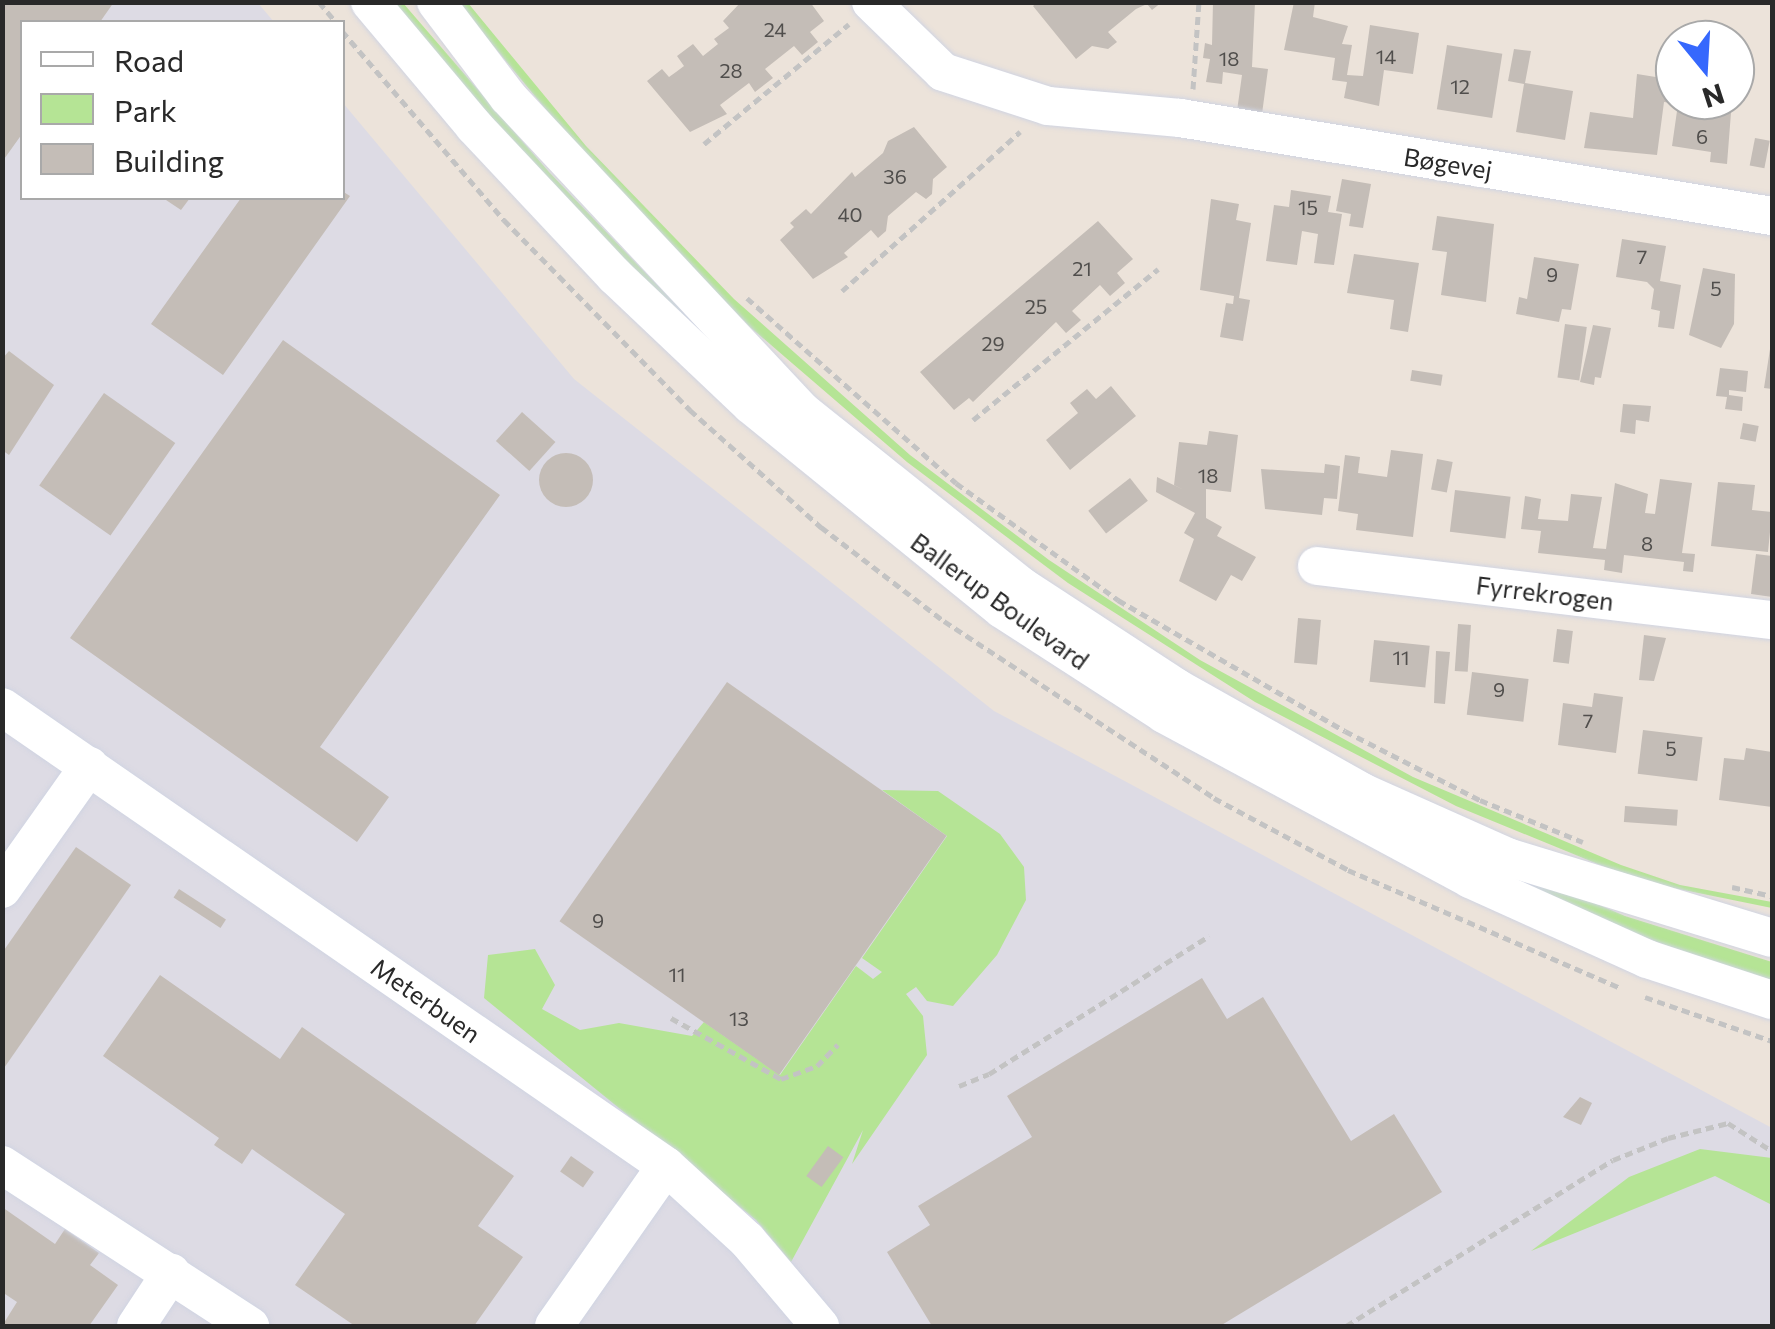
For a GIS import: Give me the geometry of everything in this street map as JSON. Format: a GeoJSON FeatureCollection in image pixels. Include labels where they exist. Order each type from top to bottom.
{"type":"FeatureCollection","features":[{"type":"Feature","properties":{"kind":"street","name":"Ballerup Boulevard"},"geometry":{"type":"LineString","coordinates":[[370,2],[474,126],[615,276],[752,405],[1002,609],[1164,714],[1470,880],[1648,958],[1772,1000]]}},
{"type":"Feature","properties":{"kind":"street","name":"Ballerup Boulevard"},"geometry":{"type":"LineString","coordinates":[[436,2],[508,97],[803,412],[1021,586],[1177,688],[1362,792],[1507,856],[1772,938]]}},
{"type":"Feature","properties":{"kind":"street","name":"Bøgevej"},"geometry":{"type":"LineString","coordinates":[[872,3],[943,72],[1048,106],[1124,110],[1190,120],[1772,216]]}},
{"type":"Feature","properties":{"kind":"street","name":"Fyrrekrogen"},"geometry":{"type":"LineString","coordinates":[[1317,566],[1772,620]]}},
{"type":"Feature","properties":{"kind":"street","name":"Meterbuen"},"geometry":{"type":"LineString","coordinates":[[2,706],[666,1166],[747,1240],[820,1326]]}},
{"type":"Feature","properties":{"kind":"street"},"geometry":{"type":"LineString","coordinates":[[2,889],[88,766]]}},
{"type":"Feature","properties":{"kind":"street"},"geometry":{"type":"LineString","coordinates":[[2,1165],[250,1326]]}},
{"type":"Feature","properties":{"kind":"street"},"geometry":{"type":"LineString","coordinates":[[554,1326],[666,1166]]}},
{"type":"Feature","properties":{"kind":"street"},"geometry":{"type":"LineString","coordinates":[[136,1326],[171,1273]]}},
{"type":"Feature","properties":{"kind":"path"},"geometry":{"type":"LineString","coordinates":[[1190,120],[1199,2]]}},
{"type":"Feature","properties":{"kind":"path"},"geometry":{"type":"LineString","coordinates":[[704,144],[872,3]]}},
{"type":"Feature","properties":{"kind":"path"},"geometry":{"type":"LineString","coordinates":[[842,292],[1048,106]]}},
{"type":"Feature","properties":{"kind":"path"},"geometry":{"type":"LineString","coordinates":[[973,420],[1158,269]]}},
{"type":"Feature","properties":{"kind":"path"},"geometry":{"type":"LineString","coordinates":[[738,289],[956,482],[1118,600],[1345,731],[1480,800],[1586,843]]}},
{"type":"Feature","properties":{"kind":"path"},"geometry":{"type":"LineString","coordinates":[[1720,884],[1772,896]]}},
{"type":"Feature","properties":{"kind":"path"},"geometry":{"type":"LineString","coordinates":[[959,1086],[989,1074],[1210,936]]}},
{"type":"Feature","properties":{"kind":"path"},"geometry":{"type":"LineString","coordinates":[[671,1018],[782,1079],[817,1066],[838,1044]]}},
{"type":"Feature","properties":{"kind":"path"},"geometry":{"type":"LineString","coordinates":[[1346,1326],[1613,1160],[1668,1138],[1728,1123],[1772,1151]]}},
{"type":"Feature","properties":{"kind":"shaded area"},"geometry":{"type":"Polygon","coordinates":[[[3,3],[258,3],[272,20],[20,20],[20,200],[345,200],[345,105],[574,379],[994,711],[1772,1128],[1772,1326],[3,1326],[3,3]]]}},
{"type":"Feature","properties":{"kind":"green space"},"geometry":{"type":"Polygon","coordinates":[[[390,3],[403,3],[549,172],[702,332],[894,500],[1028,601],[1195,709],[1375,809],[1625,916],[1772,962],[1772,985],[1553,903],[1350,808],[1158,700],[979,579],[780,419],[652,298],[390,3]]]}},
{"type":"Feature","properties":{"kind":"green space"},"geometry":{"type":"Polygon","coordinates":[[[458,3],[468,3],[586,146],[734,299],[910,455],[1049,560],[1200,660],[1413,777],[1621,865],[1680,885],[1772,902],[1772,908],[1639,881],[1456,806],[1255,702],[1068,583],[907,462],[750,327],[581,152],[458,3]]]}},
{"type":"Feature","properties":{"kind":"green space"},"geometry":{"type":"Polygon","coordinates":[[[882,790],[938,791],[1000,834],[1024,867],[1026,900],[997,955],[953,1006],[927,1001],[916,987],[906,994],[923,1016],[927,1055],[852,1164],[863,1130],[791,1262],[756,1220],[484,998],[488,955],[535,949],[555,985],[542,1009],[580,1030],[619,1023],[692,1036],[704,1022],[780,1075],[856,966],[873,979],[882,972],[862,958],[947,836],[882,790]]]}},
{"type":"Feature","properties":{"kind":"green space"},"geometry":{"type":"Polygon","coordinates":[[[1700,1149],[1772,1158],[1772,1205],[1715,1176],[1531,1251],[1629,1177],[1700,1149]]]}},
{"type":"Feature","properties":{"kind":"building"},"geometry":{"type":"Polygon","coordinates":[[[2,2],[114,2],[101,20],[20,20],[20,137],[2,162],[2,2]]]}},
{"type":"Feature","properties":{"kind":"building"},"geometry":{"type":"Polygon","coordinates":[[[741,2],[810,2],[824,21],[810,32],[818,42],[802,55],[794,46],[765,69],[773,78],[755,92],[749,83],[720,105],[727,114],[690,132],[647,81],[662,69],[669,77],[684,66],[677,56],[693,44],[703,56],[718,44],[714,39],[729,28],[723,21],[741,2]]]}},
{"type":"Feature","properties":{"kind":"building"},"geometry":{"type":"Polygon","coordinates":[[[1038,2],[1162,2],[1152,10],[1147,4],[1136,9],[1108,32],[1117,42],[1108,49],[1092,46],[1076,59],[1033,6],[1038,2]]]}},
{"type":"Feature","properties":{"kind":"building"},"geometry":{"type":"Polygon","coordinates":[[[1213,2],[1255,2],[1252,67],[1268,69],[1262,114],[1237,111],[1242,75],[1223,72],[1222,84],[1206,82],[1210,59],[1203,58],[1205,43],[1212,45],[1213,2]]]}},
{"type":"Feature","properties":{"kind":"building"},"geometry":{"type":"Polygon","coordinates":[[[1294,2],[1315,2],[1313,17],[1348,26],[1342,44],[1352,45],[1347,75],[1363,76],[1370,25],[1419,33],[1413,74],[1384,70],[1379,106],[1344,98],[1347,82],[1332,80],[1335,58],[1284,50],[1294,2]]]}},
{"type":"Feature","properties":{"kind":"building"},"geometry":{"type":"Polygon","coordinates":[[[1447,45],[1502,54],[1492,118],[1437,109],[1447,45]]]}},
{"type":"Feature","properties":{"kind":"building"},"geometry":{"type":"Polygon","coordinates":[[[1514,49],[1531,51],[1525,83],[1573,91],[1565,140],[1516,132],[1524,84],[1508,81],[1514,49]]]}},
{"type":"Feature","properties":{"kind":"building"},"geometry":{"type":"Polygon","coordinates":[[[1637,74],[1655,77],[1655,120],[1662,120],[1657,155],[1584,148],[1590,112],[1633,118],[1637,74]]]}},
{"type":"Feature","properties":{"kind":"building"},"geometry":{"type":"Polygon","coordinates":[[[1676,120],[1730,120],[1727,164],[1710,162],[1711,152],[1672,146],[1676,120]]]}},
{"type":"Feature","properties":{"kind":"building"},"geometry":{"type":"Polygon","coordinates":[[[914,127],[947,167],[933,179],[932,194],[926,199],[916,192],[888,216],[886,231],[878,238],[871,230],[844,253],[848,257],[813,279],[780,240],[794,227],[790,223],[806,209],[811,214],[852,172],[855,177],[883,153],[888,141],[914,127]]]}},
{"type":"Feature","properties":{"kind":"building"},"geometry":{"type":"Polygon","coordinates":[[[1755,138],[1770,141],[1764,168],[1750,165],[1755,138]]]}},
{"type":"Feature","properties":{"kind":"building"},"geometry":{"type":"Polygon","coordinates":[[[1342,179],[1371,184],[1363,228],[1349,226],[1351,214],[1336,211],[1342,179]]]}},
{"type":"Feature","properties":{"kind":"building"},"geometry":{"type":"Polygon","coordinates":[[[1291,190],[1331,196],[1328,212],[1342,214],[1334,265],[1314,263],[1318,234],[1302,231],[1297,265],[1266,261],[1274,205],[1289,207],[1291,190]]]}},
{"type":"Feature","properties":{"kind":"building"},"geometry":{"type":"Polygon","coordinates":[[[345,193],[350,196],[223,375],[151,324],[240,200],[345,200],[345,193]]]}},
{"type":"Feature","properties":{"kind":"building"},"geometry":{"type":"Polygon","coordinates":[[[1211,199],[1239,204],[1236,220],[1251,223],[1239,298],[1250,300],[1243,341],[1220,337],[1226,303],[1233,304],[1234,296],[1200,290],[1211,199]]]}},
{"type":"Feature","properties":{"kind":"building"},"geometry":{"type":"Polygon","coordinates":[[[166,200],[188,200],[181,210],[166,200]]]}},
{"type":"Feature","properties":{"kind":"building"},"geometry":{"type":"Polygon","coordinates":[[[1437,216],[1494,224],[1486,302],[1441,295],[1447,252],[1432,250],[1437,216]]]}},
{"type":"Feature","properties":{"kind":"building"},"geometry":{"type":"Polygon","coordinates":[[[1098,221],[1133,259],[1117,273],[1125,283],[1110,296],[1100,285],[1072,311],[1081,320],[1066,333],[1056,322],[973,402],[969,398],[954,410],[920,372],[1098,221]]]}},
{"type":"Feature","properties":{"kind":"building"},"geometry":{"type":"Polygon","coordinates":[[[1622,239],[1666,246],[1660,281],[1681,285],[1674,329],[1658,327],[1660,311],[1651,309],[1654,289],[1647,282],[1616,277],[1622,239]]]}},
{"type":"Feature","properties":{"kind":"building"},"geometry":{"type":"Polygon","coordinates":[[[1354,254],[1419,263],[1408,332],[1390,329],[1394,300],[1347,293],[1354,254]]]}},
{"type":"Feature","properties":{"kind":"building"},"geometry":{"type":"Polygon","coordinates":[[[1534,257],[1579,264],[1571,310],[1562,309],[1559,322],[1516,314],[1519,297],[1527,299],[1534,257]]]}},
{"type":"Feature","properties":{"kind":"building"},"geometry":{"type":"Polygon","coordinates":[[[1703,268],[1735,274],[1734,324],[1721,348],[1689,335],[1703,268]]]}},
{"type":"Feature","properties":{"kind":"building"},"geometry":{"type":"Polygon","coordinates":[[[1565,324],[1587,327],[1579,381],[1557,377],[1565,324]]]}},
{"type":"Feature","properties":{"kind":"building"},"geometry":{"type":"Polygon","coordinates":[[[1593,325],[1611,328],[1601,378],[1595,377],[1594,385],[1580,382],[1593,325]]]}},
{"type":"Feature","properties":{"kind":"building"},"geometry":{"type":"Polygon","coordinates":[[[283,340],[500,495],[320,747],[389,797],[357,842],[70,638],[283,340]]]}},
{"type":"Feature","properties":{"kind":"building"},"geometry":{"type":"Polygon","coordinates":[[[1772,350],[1772,389],[1764,388],[1772,350]]]}},
{"type":"Feature","properties":{"kind":"building"},"geometry":{"type":"Polygon","coordinates":[[[9,351],[54,385],[9,455],[2,450],[2,359],[9,351]]]}},
{"type":"Feature","properties":{"kind":"building"},"geometry":{"type":"Polygon","coordinates":[[[1720,368],[1748,371],[1746,392],[1729,390],[1729,395],[1743,397],[1742,411],[1725,409],[1727,397],[1716,396],[1720,368]]]}},
{"type":"Feature","properties":{"kind":"building"},"geometry":{"type":"Polygon","coordinates":[[[1412,370],[1443,375],[1441,386],[1410,381],[1412,370]]]}},
{"type":"Feature","properties":{"kind":"building"},"geometry":{"type":"Polygon","coordinates":[[[1111,386],[1136,416],[1070,470],[1046,440],[1078,413],[1070,403],[1087,389],[1096,399],[1111,386]]]}},
{"type":"Feature","properties":{"kind":"building"},"geometry":{"type":"Polygon","coordinates":[[[104,393],[175,443],[110,535],[39,486],[104,393]]]}},
{"type":"Feature","properties":{"kind":"building"},"geometry":{"type":"Polygon","coordinates":[[[1623,404],[1651,406],[1649,422],[1636,420],[1635,434],[1620,432],[1623,404]]]}},
{"type":"Feature","properties":{"kind":"building"},"geometry":{"type":"Polygon","coordinates":[[[522,412],[555,442],[529,471],[496,441],[522,412]]]}},
{"type":"Feature","properties":{"kind":"building"},"geometry":{"type":"Polygon","coordinates":[[[1743,423],[1759,426],[1756,442],[1740,439],[1743,423]]]}},
{"type":"Feature","properties":{"kind":"building"},"geometry":{"type":"Polygon","coordinates":[[[1209,431],[1238,435],[1231,492],[1206,489],[1206,518],[1222,527],[1217,536],[1256,557],[1242,581],[1231,575],[1216,601],[1179,581],[1194,539],[1184,533],[1195,513],[1156,492],[1157,477],[1184,490],[1174,485],[1179,442],[1207,445],[1209,431]]]}},
{"type":"Feature","properties":{"kind":"building"},"geometry":{"type":"Polygon","coordinates":[[[1391,450],[1423,454],[1413,537],[1356,530],[1358,514],[1338,511],[1345,455],[1360,457],[1358,473],[1387,477],[1391,450]]]}},
{"type":"Feature","properties":{"kind":"building"},"geometry":{"type":"Polygon","coordinates":[[[566,453],[585,461],[593,480],[585,499],[566,507],[547,499],[539,480],[547,461],[566,453]]]}},
{"type":"Feature","properties":{"kind":"building"},"geometry":{"type":"Polygon","coordinates":[[[1437,459],[1453,462],[1447,492],[1431,489],[1437,459]]]}},
{"type":"Feature","properties":{"kind":"building"},"geometry":{"type":"Polygon","coordinates":[[[1325,464],[1340,466],[1337,499],[1324,498],[1322,515],[1265,509],[1261,469],[1324,473],[1325,464]]]}},
{"type":"Feature","properties":{"kind":"building"},"geometry":{"type":"Polygon","coordinates":[[[1130,478],[1148,501],[1106,533],[1088,511],[1130,478]]]}},
{"type":"Feature","properties":{"kind":"building"},"geometry":{"type":"Polygon","coordinates":[[[1660,479],[1692,483],[1682,553],[1695,554],[1693,572],[1683,571],[1684,562],[1624,555],[1622,573],[1604,570],[1605,560],[1538,553],[1541,531],[1521,529],[1525,496],[1541,499],[1538,519],[1568,521],[1571,494],[1602,497],[1593,548],[1606,549],[1615,483],[1648,494],[1645,513],[1655,514],[1660,479]]]}},
{"type":"Feature","properties":{"kind":"building"},"geometry":{"type":"Polygon","coordinates":[[[1718,482],[1755,485],[1752,510],[1772,512],[1768,552],[1711,546],[1718,482]]]}},
{"type":"Feature","properties":{"kind":"building"},"geometry":{"type":"Polygon","coordinates":[[[1455,490],[1511,497],[1505,539],[1450,532],[1455,490]]]}},
{"type":"Feature","properties":{"kind":"building"},"geometry":{"type":"Polygon","coordinates":[[[1756,554],[1772,556],[1772,597],[1751,594],[1756,554]]]}},
{"type":"Feature","properties":{"kind":"building"},"geometry":{"type":"Polygon","coordinates":[[[1298,618],[1321,620],[1317,665],[1294,663],[1298,618]]]}},
{"type":"Feature","properties":{"kind":"building"},"geometry":{"type":"Polygon","coordinates":[[[1458,624],[1471,625],[1468,672],[1455,671],[1458,624]]]}},
{"type":"Feature","properties":{"kind":"building"},"geometry":{"type":"Polygon","coordinates":[[[1557,629],[1573,631],[1569,664],[1553,662],[1557,629]]]}},
{"type":"Feature","properties":{"kind":"building"},"geometry":{"type":"Polygon","coordinates":[[[1644,635],[1666,638],[1654,681],[1639,680],[1644,635]]]}},
{"type":"Feature","properties":{"kind":"building"},"geometry":{"type":"Polygon","coordinates":[[[1374,640],[1430,646],[1425,688],[1370,682],[1374,640]]]}},
{"type":"Feature","properties":{"kind":"building"},"geometry":{"type":"Polygon","coordinates":[[[1436,651],[1450,652],[1445,704],[1434,703],[1436,651]]]}},
{"type":"Feature","properties":{"kind":"building"},"geometry":{"type":"Polygon","coordinates":[[[1472,672],[1529,679],[1523,722],[1467,715],[1472,672]]]}},
{"type":"Feature","properties":{"kind":"building"},"geometry":{"type":"Polygon","coordinates":[[[727,682],[947,836],[779,1075],[560,921],[727,682]]]}},
{"type":"Feature","properties":{"kind":"building"},"geometry":{"type":"Polygon","coordinates":[[[1594,693],[1623,697],[1616,753],[1558,745],[1563,703],[1592,707],[1594,693]]]}},
{"type":"Feature","properties":{"kind":"building"},"geometry":{"type":"Polygon","coordinates":[[[1643,730],[1703,737],[1697,781],[1638,774],[1643,730]]]}},
{"type":"Feature","properties":{"kind":"building"},"geometry":{"type":"Polygon","coordinates":[[[1746,748],[1772,752],[1772,807],[1719,800],[1724,758],[1744,760],[1746,748]]]}},
{"type":"Feature","properties":{"kind":"building"},"geometry":{"type":"Polygon","coordinates":[[[1625,806],[1678,810],[1677,826],[1624,822],[1625,806]]]}},
{"type":"Feature","properties":{"kind":"building"},"geometry":{"type":"Polygon","coordinates":[[[76,847],[131,885],[2,1071],[2,953],[76,847]]]}},
{"type":"Feature","properties":{"kind":"building"},"geometry":{"type":"Polygon","coordinates":[[[179,889],[226,919],[221,928],[174,897],[179,889]]]}},
{"type":"Feature","properties":{"kind":"building"},"geometry":{"type":"Polygon","coordinates":[[[160,975],[280,1059],[302,1027],[514,1176],[478,1226],[523,1257],[474,1326],[355,1326],[295,1285],[345,1214],[252,1149],[242,1164],[214,1145],[219,1138],[103,1056],[160,975]]]}},
{"type":"Feature","properties":{"kind":"building"},"geometry":{"type":"Polygon","coordinates":[[[1202,978],[1227,1019],[1263,997],[1351,1141],[1394,1114],[1442,1192],[1220,1326],[932,1326],[887,1252],[930,1225],[918,1206],[1032,1137],[1007,1096],[1202,978]]]}},
{"type":"Feature","properties":{"kind":"building"},"geometry":{"type":"Polygon","coordinates":[[[1580,1097],[1592,1103],[1581,1125],[1563,1117],[1580,1097]]]}},
{"type":"Feature","properties":{"kind":"building"},"geometry":{"type":"Polygon","coordinates":[[[828,1146],[843,1157],[822,1187],[806,1176],[828,1146]]]}},
{"type":"Feature","properties":{"kind":"building"},"geometry":{"type":"Polygon","coordinates":[[[571,1156],[594,1172],[583,1188],[560,1172],[571,1156]]]}},
{"type":"Feature","properties":{"kind":"building"},"geometry":{"type":"Polygon","coordinates":[[[2,1207],[55,1244],[65,1229],[99,1253],[90,1265],[118,1285],[89,1326],[2,1326],[17,1302],[2,1292],[2,1207]]]}}]}
